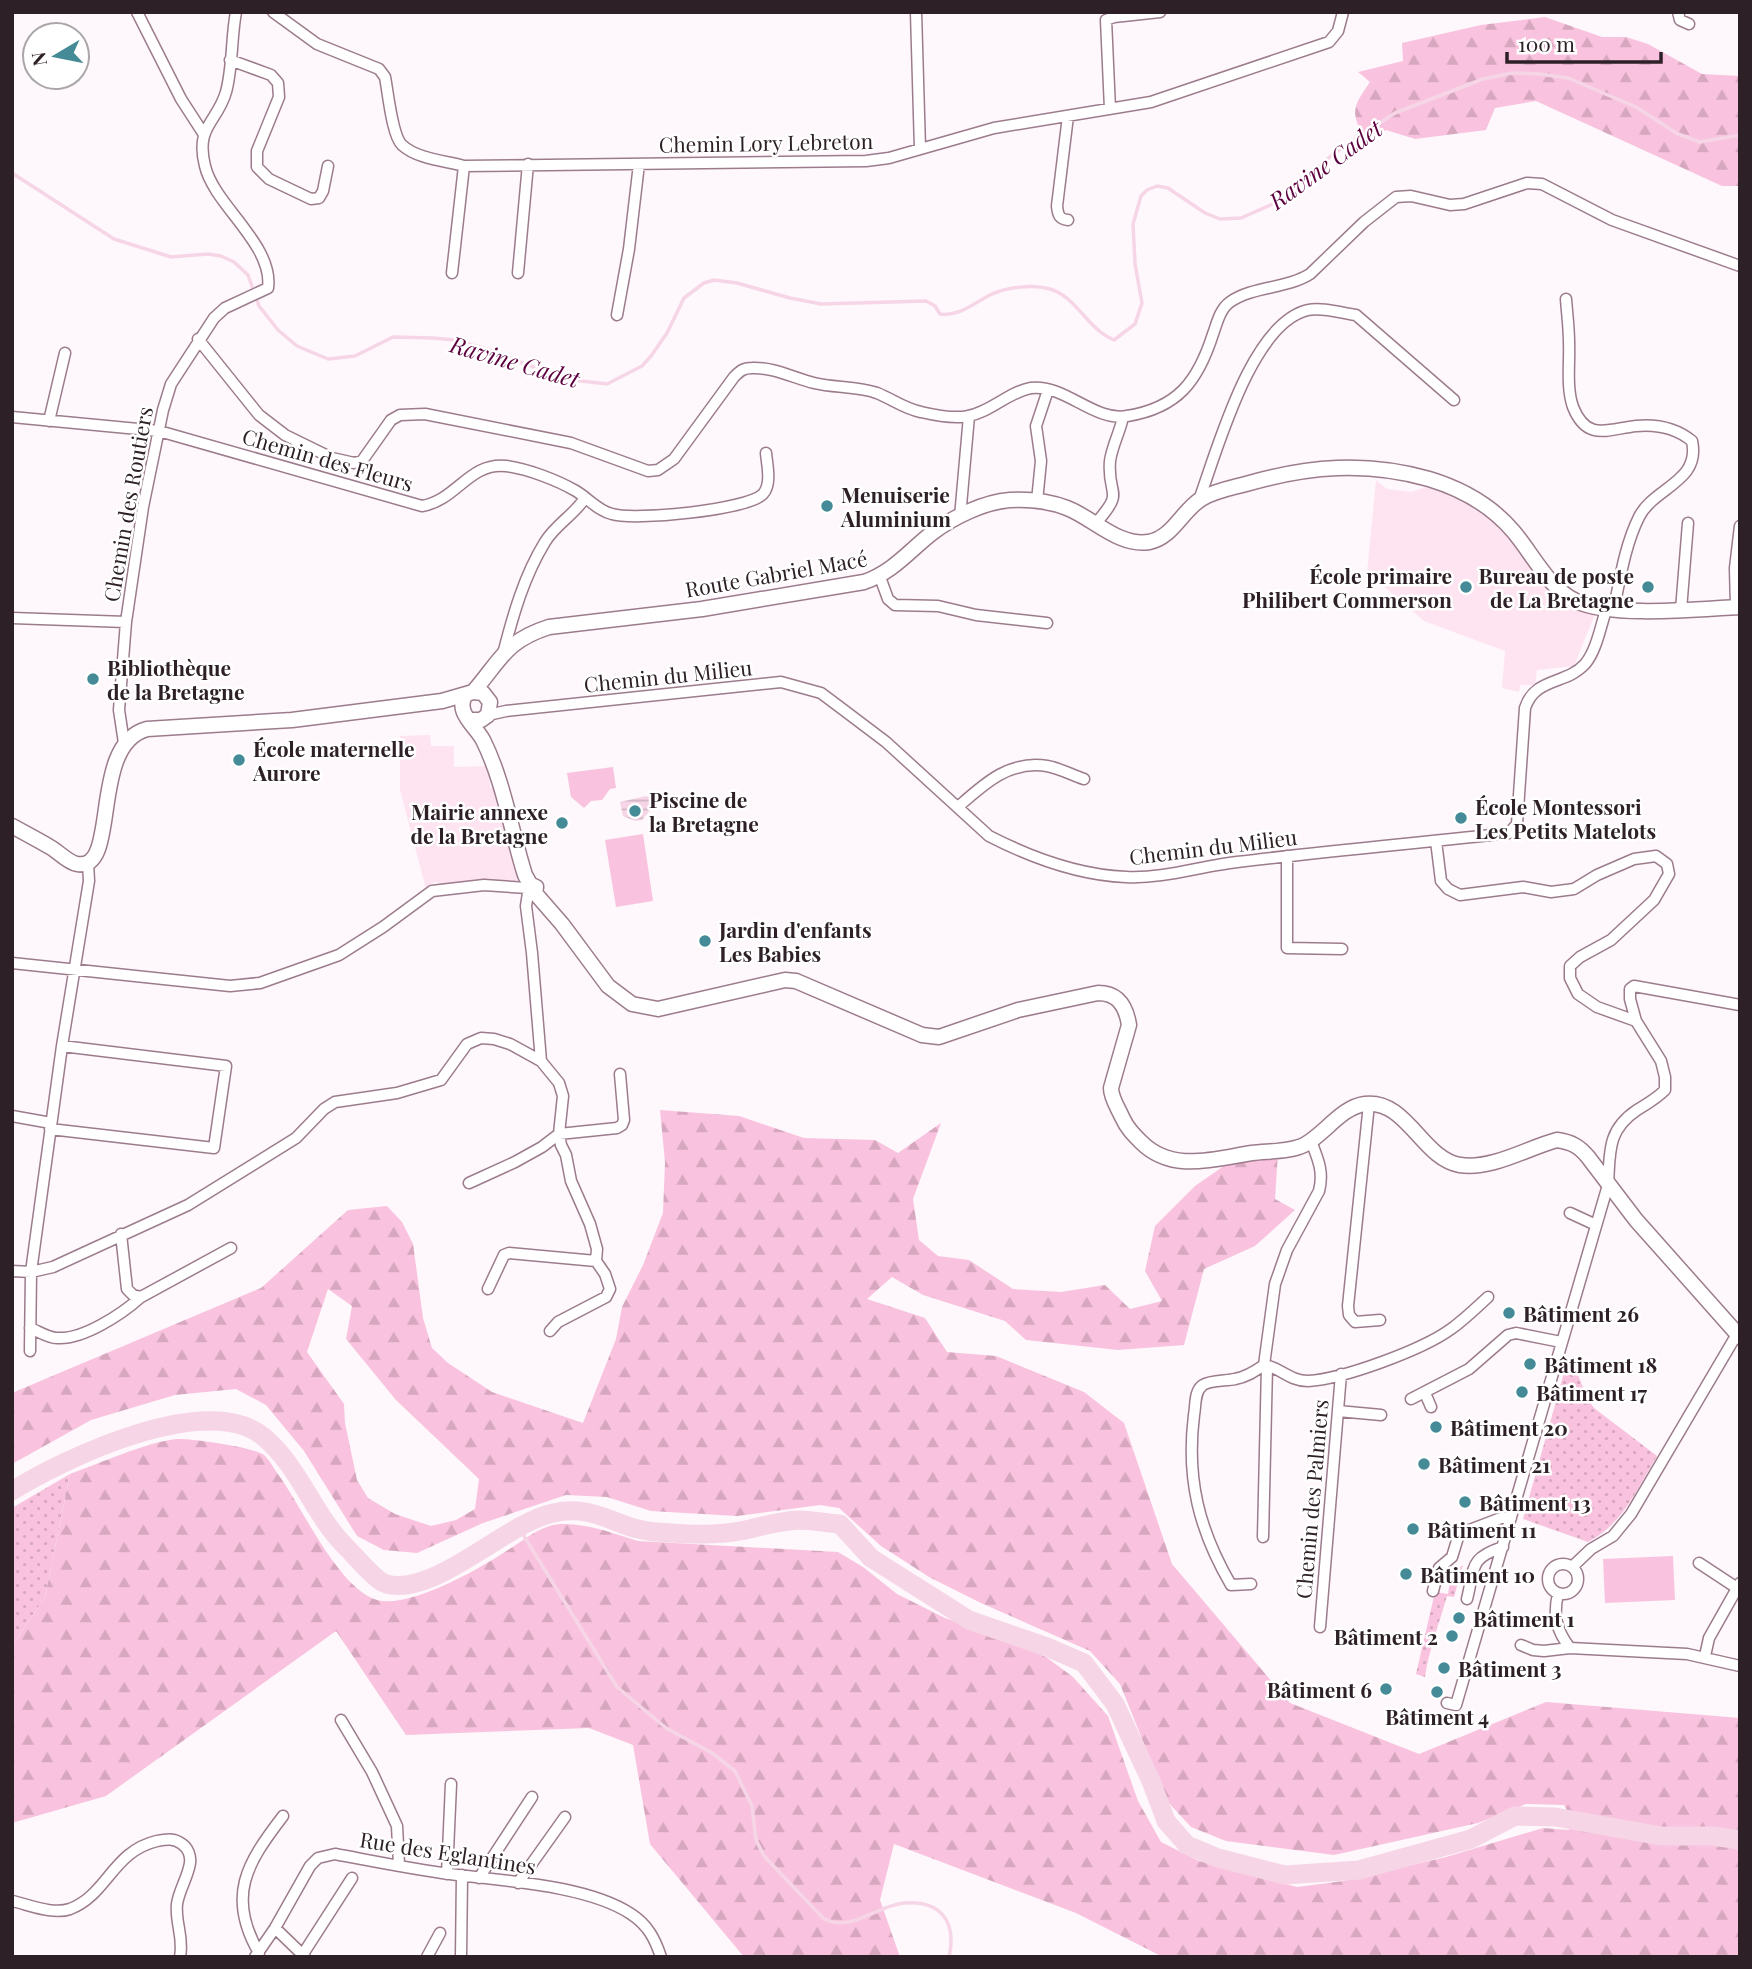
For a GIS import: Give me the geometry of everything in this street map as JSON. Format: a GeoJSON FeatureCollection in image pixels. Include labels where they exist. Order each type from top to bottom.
{"type":"FeatureCollection","features":[{"type":"Feature","properties":{"kind":"street"},"geometry":{"type":"LineString","coordinates":[[137,12],[181,99],[203,133],[225,93],[236,12]]}},
{"type":"Feature","properties":{"kind":"street","name":"Chemin Lory Lebreton"},"geometry":{"type":"LineString","coordinates":[[272,12],[317,44],[379,69],[385,76],[400,145],[415,153],[464,166],[866,161],[888,158],[993,128],[1151,103],[1318,47],[1334,37],[1343,12]]}},
{"type":"Feature","properties":{"kind":"street"},"geometry":{"type":"LineString","coordinates":[[916,12],[920,149]]}},
{"type":"Feature","properties":{"kind":"street"},"geometry":{"type":"LineString","coordinates":[[1110,109],[1106,20],[1160,12]]}},
{"type":"Feature","properties":{"kind":"street"},"geometry":{"type":"LineString","coordinates":[[1678,12],[1680,20],[1689,24]]}},
{"type":"Feature","properties":{"kind":"street"},"geometry":{"type":"LineString","coordinates":[[230,60],[271,75],[278,82],[279,97],[257,151],[257,167],[261,173],[311,199],[319,198],[323,191],[328,166]]}},
{"type":"Feature","properties":{"kind":"street"},"geometry":{"type":"LineString","coordinates":[[1068,116],[1057,206],[1058,215],[1068,220]]}},
{"type":"Feature","properties":{"kind":"street","name":"Chemin des Routiers"},"geometry":{"type":"LineString","coordinates":[[124,743],[118,710],[126,622],[143,507],[171,384],[214,318],[225,308],[268,283],[250,236],[222,198],[205,168],[203,133]]}},
{"type":"Feature","properties":{"kind":"street"},"geometry":{"type":"LineString","coordinates":[[518,273],[528,164]]}},
{"type":"Feature","properties":{"kind":"street"},"geometry":{"type":"LineString","coordinates":[[617,315],[629,249],[639,164]]}},
{"type":"Feature","properties":{"kind":"street"},"geometry":{"type":"LineString","coordinates":[[452,273],[464,166]]}},
{"type":"Feature","properties":{"kind":"street"},"geometry":{"type":"LineString","coordinates":[[198,339],[259,415],[297,440],[332,458],[354,463],[362,461],[391,420],[400,415],[425,414],[571,443],[648,471],[659,470],[674,459],[734,377],[742,369],[750,368],[877,393],[920,412],[970,416],[1016,392],[1033,388],[1048,390],[1123,417],[1152,411],[1175,397],[1194,380],[1220,314],[1228,303],[1310,274],[1364,222],[1396,197],[1411,197],[1450,205],[1464,204],[1527,183],[1542,184],[1612,220],[1740,266]]}},
{"type":"Feature","properties":{"kind":"street"},"geometry":{"type":"LineString","coordinates":[[1566,299],[1570,387],[1573,405],[1580,419],[1590,430],[1603,432],[1638,426],[1676,429],[1692,441],[1695,455],[1685,474],[1652,500],[1639,516],[1610,608]]}},
{"type":"Feature","properties":{"kind":"street"},"geometry":{"type":"LineString","coordinates":[[1199,500],[1240,387],[1258,354],[1292,318],[1309,310],[1356,315],[1454,400]]}},
{"type":"Feature","properties":{"kind":"street"},"geometry":{"type":"LineString","coordinates":[[50,421],[65,353]]}},
{"type":"Feature","properties":{"kind":"street"},"geometry":{"type":"LineString","coordinates":[[1037,500],[1041,460],[1036,426],[1048,390]]}},
{"type":"Feature","properties":{"kind":"street"},"geometry":{"type":"LineString","coordinates":[[960,517],[970,416]]}},
{"type":"Feature","properties":{"kind":"street","name":"Chemin des Fleurs"},"geometry":{"type":"LineString","coordinates":[[12,417],[159,431],[422,506],[435,504],[447,497],[480,470],[507,466],[576,491],[612,515],[700,511],[752,501],[762,494],[767,488],[766,453]]}},
{"type":"Feature","properties":{"kind":"street"},"geometry":{"type":"LineString","coordinates":[[1096,523],[1112,505],[1115,497],[1110,477],[1110,458],[1123,417]]}},
{"type":"Feature","properties":{"kind":"street","name":"Route Gabriel Macé"},"geometry":{"type":"LineString","coordinates":[[477,706],[490,673],[503,654],[521,638],[549,627],[702,609],[849,585],[880,577],[934,532],[985,506],[1008,500],[1037,500],[1068,508],[1124,539],[1137,543],[1151,542],[1164,536],[1199,500],[1293,471],[1329,467],[1378,470],[1429,479],[1465,492],[1494,511],[1513,530],[1550,579],[1573,599],[1610,608],[1681,610],[1738,607]]}},
{"type":"Feature","properties":{"kind":"street"},"geometry":{"type":"LineString","coordinates":[[503,654],[514,610],[530,569],[551,533],[579,508],[585,498]]}},
{"type":"Feature","properties":{"kind":"street"},"geometry":{"type":"LineString","coordinates":[[1681,610],[1688,523]]}},
{"type":"Feature","properties":{"kind":"street"},"geometry":{"type":"LineString","coordinates":[[1738,607],[1735,568],[1740,526]]}},
{"type":"Feature","properties":{"kind":"street"},"geometry":{"type":"LineString","coordinates":[[880,577],[888,598],[895,606],[938,607],[976,615],[1047,623]]}},
{"type":"Feature","properties":{"kind":"street","name":"Chemin du Milieu"},"geometry":{"type":"LineString","coordinates":[[477,706],[506,711],[781,682],[802,686],[829,699],[886,742],[989,836],[1019,852],[1053,864],[1096,875],[1129,878],[1163,875],[1235,862],[1509,833],[1515,828],[1521,744],[1529,696],[1537,689],[1576,672],[1586,663],[1610,608]]}},
{"type":"Feature","properties":{"kind":"street"},"geometry":{"type":"LineString","coordinates":[[12,618],[126,622]]}},
{"type":"Feature","properties":{"kind":"street"},"geometry":{"type":"LineString","coordinates":[[12,826],[72,863],[88,863],[99,847],[111,775],[124,743],[132,735],[147,729],[278,721],[442,701],[477,706],[482,739],[502,793],[530,889],[562,924],[608,986],[632,1004],[645,1009],[658,1009],[785,980],[796,981],[922,1035],[939,1037],[1018,1010],[1110,993],[1117,997],[1128,1015],[1129,1025],[1111,1091],[1127,1128],[1145,1146],[1168,1160],[1189,1162],[1301,1147],[1345,1113],[1363,1104],[1382,1107],[1394,1113],[1441,1157],[1453,1163],[1471,1165],[1490,1162],[1557,1140],[1568,1141],[1579,1147],[1636,1220],[1738,1336],[1631,1514],[1613,1536],[1591,1549],[1572,1567]]}},
{"type":"Feature","properties":{"kind":"street"},"geometry":{"type":"LineString","coordinates":[[958,807],[986,782],[1007,770],[1020,767],[1046,766],[1084,779]]}},
{"type":"Feature","properties":{"kind":"street"},"geometry":{"type":"LineString","coordinates":[[1436,841],[1441,881],[1448,889],[1460,895],[1523,887],[1551,892],[1574,888],[1634,859],[1656,856],[1667,864],[1669,874],[1654,900],[1611,940],[1580,957],[1570,967],[1570,978],[1578,994],[1597,1007],[1636,1021]]}},
{"type":"Feature","properties":{"kind":"street"},"geometry":{"type":"LineString","coordinates":[[1287,856],[1287,948],[1342,949]]}},
{"type":"Feature","properties":{"kind":"street"},"geometry":{"type":"LineString","coordinates":[[30,1351],[30,1272],[89,881],[88,863]]}},
{"type":"Feature","properties":{"kind":"street"},"geometry":{"type":"LineString","coordinates":[[12,963],[230,986],[260,983],[339,955],[432,891],[484,885],[530,889]]}},
{"type":"Feature","properties":{"kind":"street"},"geometry":{"type":"LineString","coordinates":[[530,889],[526,906],[541,1060]]}},
{"type":"Feature","properties":{"kind":"street"},"geometry":{"type":"LineString","coordinates":[[1447,1703],[1456,1704],[1503,1547],[1608,1185],[1612,1137],[1623,1121],[1654,1101],[1665,1090],[1661,1061],[1636,1021],[1630,989],[1634,986],[1740,1005]]}},
{"type":"Feature","properties":{"kind":"street"},"geometry":{"type":"LineString","coordinates":[[12,1271],[30,1272],[53,1267],[188,1205],[221,1182],[296,1138],[324,1109],[335,1102],[428,1086],[441,1080],[467,1044],[481,1038],[494,1039],[541,1060],[559,1083],[564,1096],[559,1134],[571,1181],[590,1224],[597,1249],[596,1261],[610,1289],[606,1297],[558,1322],[550,1331]]}},
{"type":"Feature","properties":{"kind":"street"},"geometry":{"type":"LineString","coordinates":[[12,1116],[50,1126],[214,1149],[226,1066],[62,1046]]}},
{"type":"Feature","properties":{"kind":"street"},"geometry":{"type":"LineString","coordinates":[[469,1183],[515,1162],[559,1134],[617,1128],[622,1125],[624,1120],[620,1073]]}},
{"type":"Feature","properties":{"kind":"street"},"geometry":{"type":"LineString","coordinates":[[1369,1104],[1348,1306],[1349,1315],[1355,1322],[1380,1320]]}},
{"type":"Feature","properties":{"kind":"street"},"geometry":{"type":"LineString","coordinates":[[1263,1537],[1265,1366],[1275,1284],[1287,1250],[1321,1181],[1322,1170],[1311,1141]]}},
{"type":"Feature","properties":{"kind":"street"},"geometry":{"type":"LineString","coordinates":[[1570,1213],[1596,1225]]}},
{"type":"Feature","properties":{"kind":"street"},"geometry":{"type":"LineString","coordinates":[[121,1234],[127,1289],[133,1295],[141,1297]]}},
{"type":"Feature","properties":{"kind":"street"},"geometry":{"type":"LineString","coordinates":[[30,1328],[56,1338],[86,1332],[121,1315],[141,1297],[231,1248]]}},
{"type":"Feature","properties":{"kind":"street"},"geometry":{"type":"LineString","coordinates":[[488,1289],[504,1255],[509,1253],[596,1261]]}},
{"type":"Feature","properties":{"kind":"street"},"geometry":{"type":"LineString","coordinates":[[1251,1584],[1231,1585],[1213,1554],[1198,1512],[1192,1473],[1193,1429],[1197,1392],[1204,1383],[1247,1376],[1272,1365],[1287,1377],[1306,1381],[1341,1374],[1435,1339],[1452,1329],[1488,1297]]}},
{"type":"Feature","properties":{"kind":"street"},"geometry":{"type":"LineString","coordinates":[[1411,1399],[1469,1369],[1508,1335],[1562,1342]]}},
{"type":"Feature","properties":{"kind":"street","name":"Chemin des Palmiers"},"geometry":{"type":"LineString","coordinates":[[1320,1627],[1341,1374]]}},
{"type":"Feature","properties":{"kind":"street"},"geometry":{"type":"LineString","coordinates":[[1425,1393],[1431,1407]]}},
{"type":"Feature","properties":{"kind":"street"},"geometry":{"type":"LineString","coordinates":[[1338,1411],[1381,1415]]}},
{"type":"Feature","properties":{"kind":"street"},"geometry":{"type":"LineString","coordinates":[[1433,1591],[1439,1568],[1451,1557],[1460,1534],[1501,1518],[1511,1518]]}},
{"type":"Feature","properties":{"kind":"street"},"geometry":{"type":"LineString","coordinates":[[1467,1599],[1477,1560],[1485,1553],[1503,1547]]}},
{"type":"Feature","properties":{"kind":"street"},"geometry":{"type":"LineString","coordinates":[[1699,1563],[1738,1585],[1709,1638],[1705,1656]]}},
{"type":"Feature","properties":{"kind":"street"},"geometry":{"type":"LineString","coordinates":[[1558,1565],[1572,1567],[1578,1579],[1577,1586],[1565,1594],[1558,1594],[1548,1583],[1548,1576],[1558,1565]]}},
{"type":"Feature","properties":{"kind":"street"},"geometry":{"type":"LineString","coordinates":[[1558,1594],[1555,1621],[1570,1648]]}},
{"type":"Feature","properties":{"kind":"street"},"geometry":{"type":"LineString","coordinates":[[1521,1645],[1544,1651],[1570,1648],[1705,1656],[1740,1666]]}},
{"type":"Feature","properties":{"kind":"street"},"geometry":{"type":"LineString","coordinates":[[341,1720],[372,1772],[397,1826],[399,1865]]}},
{"type":"Feature","properties":{"kind":"street"},"geometry":{"type":"LineString","coordinates":[[447,1874],[451,1784]]}},
{"type":"Feature","properties":{"kind":"street"},"geometry":{"type":"LineString","coordinates":[[479,1878],[532,1797]]}},
{"type":"Feature","properties":{"kind":"street"},"geometry":{"type":"LineString","coordinates":[[257,1955],[242,1907],[246,1877],[256,1852],[283,1816]]}},
{"type":"Feature","properties":{"kind":"street"},"geometry":{"type":"LineString","coordinates":[[518,1883],[565,1817]]}},
{"type":"Feature","properties":{"kind":"street"},"geometry":{"type":"LineString","coordinates":[[12,1901],[55,1911],[69,1909],[88,1899],[127,1854],[147,1843],[170,1838],[187,1848],[190,1862],[177,1903],[183,1943],[180,1957]]}},
{"type":"Feature","properties":{"kind":"street","name":"Rue des Eglantines"},"geometry":{"type":"LineString","coordinates":[[257,1955],[310,1866],[318,1857],[335,1854],[447,1874],[518,1883],[601,1900],[631,1914],[650,1930],[661,1957]]}},
{"type":"Feature","properties":{"kind":"street"},"geometry":{"type":"LineString","coordinates":[[461,1957],[462,1875]]}},
{"type":"Feature","properties":{"kind":"street"},"geometry":{"type":"LineString","coordinates":[[275,1928],[304,1955],[352,1878]]}},
{"type":"Feature","properties":{"kind":"street"},"geometry":{"type":"LineString","coordinates":[[427,1957],[440,1933]]}},
{"type":"Feature","properties":{"kind":"shaded area","name":"École primaire Philibert Commerson"},"geometry":{"type":"Polygon","coordinates":[[[1376,480],[1387,489],[1411,492],[1426,487],[1452,494],[1469,501],[1494,518],[1554,594],[1573,609],[1595,614],[1574,666],[1537,670],[1535,685],[1520,685],[1519,692],[1502,688],[1505,651],[1424,621],[1367,572],[1376,480]]]}},
{"type":"Feature","properties":{"kind":"shaded area"},"geometry":{"type":"Polygon","coordinates":[[[430,735],[431,746],[454,746],[454,767],[489,766],[490,787],[495,787],[497,808],[501,809],[519,876],[513,884],[489,880],[441,885],[437,882],[426,889],[400,790],[400,736],[430,735]]]}},
{"type":"Feature","properties":{"kind":"shaded area","name":"Piscine de la Bretagne"},"geometry":{"type":"Polygon","coordinates":[[[646,796],[650,798],[651,809],[642,820],[635,821],[623,816],[620,802],[646,796]]]}},
{"type":"Feature","properties":{"kind":"green space"},"geometry":{"type":"Polygon","coordinates":[[[1545,17],[1602,37],[1626,37],[1648,44],[1702,74],[1740,76],[1740,186],[1722,186],[1536,101],[1495,108],[1486,130],[1415,139],[1386,130],[1366,141],[1357,123],[1355,110],[1370,82],[1358,72],[1403,61],[1402,43],[1481,25],[1545,17]]]}},
{"type":"Feature","properties":{"kind":"green space"},"geometry":{"type":"Polygon","coordinates":[[[613,767],[616,788],[610,789],[602,800],[591,801],[584,808],[571,797],[567,773],[613,767]]]}},
{"type":"Feature","properties":{"kind":"green space"},"geometry":{"type":"Polygon","coordinates":[[[643,834],[653,901],[616,907],[605,840],[643,834]]]}},
{"type":"Feature","properties":{"kind":"green space"},"geometry":{"type":"Polygon","coordinates":[[[660,1110],[739,1116],[804,1138],[875,1140],[898,1153],[941,1123],[913,1199],[919,1240],[938,1256],[969,1260],[1013,1289],[1061,1292],[1105,1285],[1130,1309],[1162,1301],[1145,1271],[1155,1226],[1195,1186],[1231,1161],[1278,1153],[1275,1199],[1295,1210],[1255,1246],[1204,1269],[1184,1345],[1118,1350],[1026,1340],[1005,1321],[923,1295],[892,1277],[867,1299],[925,1318],[947,1352],[996,1356],[1084,1392],[1124,1423],[1172,1564],[1290,1703],[1419,1754],[1546,1702],[1740,1718],[1740,1957],[1163,1957],[1076,1913],[894,1844],[880,1900],[900,1957],[744,1957],[650,1844],[633,1745],[589,1728],[406,1735],[336,1631],[106,1796],[12,1823],[12,1646],[45,1597],[70,1474],[137,1449],[176,1439],[235,1446],[264,1455],[338,1568],[367,1596],[382,1601],[396,1601],[429,1592],[481,1567],[539,1530],[560,1524],[589,1527],[638,1541],[838,1552],[863,1567],[897,1594],[945,1618],[1006,1639],[1046,1657],[1073,1677],[1108,1716],[1138,1801],[1161,1842],[1199,1861],[1297,1887],[1343,1881],[1446,1857],[1543,1828],[1569,1830],[1573,1821],[1564,1805],[1526,1804],[1478,1823],[1334,1855],[1226,1841],[1191,1827],[1167,1801],[1120,1684],[1090,1651],[929,1577],[881,1546],[839,1508],[820,1505],[737,1516],[651,1511],[607,1497],[566,1495],[483,1523],[417,1553],[384,1550],[357,1536],[304,1451],[266,1405],[236,1389],[175,1395],[91,1420],[12,1464],[12,1393],[261,1288],[348,1210],[387,1206],[402,1222],[413,1244],[423,1318],[432,1348],[448,1363],[492,1392],[583,1423],[616,1339],[622,1307],[643,1265],[663,1213],[665,1162],[660,1110]],[[328,1289],[307,1352],[344,1404],[345,1423],[357,1480],[368,1498],[395,1514],[431,1526],[456,1520],[475,1509],[479,1479],[396,1400],[346,1339],[352,1306],[328,1289]]]}},
{"type":"Feature","properties":{"kind":"green space"},"geometry":{"type":"Polygon","coordinates":[[[1567,1362],[1574,1364],[1586,1396],[1594,1408],[1657,1456],[1620,1515],[1588,1542],[1523,1519],[1567,1362]]]}},
{"type":"Feature","properties":{"kind":"green space"},"geometry":{"type":"Polygon","coordinates":[[[70,1474],[45,1597],[12,1646],[12,1508],[70,1474]]]}},
{"type":"Feature","properties":{"kind":"green space"},"geometry":{"type":"Polygon","coordinates":[[[1673,1556],[1675,1600],[1605,1603],[1603,1559],[1673,1556]]]}},
{"type":"Feature","properties":{"kind":"green space"},"geometry":{"type":"Polygon","coordinates":[[[1463,1565],[1454,1597],[1447,1596],[1425,1677],[1416,1674],[1435,1592],[1448,1594],[1451,1574],[1463,1565]]]}},
{"type":"Feature","properties":{"kind":"waterway","name":"Ravine Cadet"},"geometry":{"type":"LineString","coordinates":[[12,173],[114,239],[171,257],[208,254],[234,262],[248,275],[259,306],[278,330],[297,346],[328,359],[355,356],[393,337],[433,338],[454,340],[487,349],[564,379],[607,384],[642,366],[667,333],[684,298],[704,283],[714,280],[737,283],[821,304],[926,301],[935,306],[940,314],[960,311],[1004,290],[1043,287],[1068,299],[1096,329],[1114,340],[1135,324],[1142,303],[1135,264],[1133,224],[1141,196],[1147,190],[1157,186],[1168,188],[1205,213],[1220,219],[1241,218],[1284,199],[1333,154],[1395,113],[1483,79],[1512,73],[1568,78],[1636,107],[1678,134],[1700,142],[1740,135]]}},
{"type":"Feature","properties":{"kind":"waterway"},"geometry":{"type":"LineString","coordinates":[[12,1491],[66,1462],[137,1434],[174,1425],[209,1421],[240,1425],[265,1438],[277,1450],[325,1522],[371,1573],[386,1584],[405,1585],[426,1580],[447,1570],[513,1531],[553,1513],[582,1511],[642,1530],[687,1534],[730,1533],[798,1520],[840,1524],[871,1558],[969,1620],[1084,1663],[1115,1704],[1151,1781],[1166,1821],[1187,1845],[1218,1858],[1285,1875],[1359,1870],[1471,1839],[1515,1816],[1555,1817],[1661,1836],[1713,1836],[1740,1840]]}},
{"type":"Feature","properties":{"kind":"waterway"},"geometry":{"type":"LineString","coordinates":[[519,1528],[617,1687],[666,1728],[712,1753],[735,1771],[752,1806],[756,1840],[764,1856],[823,1918],[843,1923],[894,1905],[928,1905],[937,1910],[948,1924],[951,1933],[949,1957]]}},
{"type":"Feature","properties":{"kind":"place","name":"Menuiserie Aluminium"},"geometry":{"type":"Point","coordinates":[827,506]}},
{"type":"Feature","properties":{"kind":"place","name":"École primaire Philibert Commerson"},"geometry":{"type":"Point","coordinates":[1466,587]}},
{"type":"Feature","properties":{"kind":"place","name":"Bureau de poste de La Bretagne"},"geometry":{"type":"Point","coordinates":[1648,587]}},
{"type":"Feature","properties":{"kind":"place","name":"Bibliothèque de la Bretagne"},"geometry":{"type":"Point","coordinates":[93,679]}},
{"type":"Feature","properties":{"kind":"place","name":"École maternelle Aurore"},"geometry":{"type":"Point","coordinates":[239,760]}},
{"type":"Feature","properties":{"kind":"place","name":"Piscine de la Bretagne"},"geometry":{"type":"Point","coordinates":[635,811]}},
{"type":"Feature","properties":{"kind":"place","name":"École Montessori Les Petits Matelots"},"geometry":{"type":"Point","coordinates":[1461,818]}},
{"type":"Feature","properties":{"kind":"place","name":"Mairie annexe de la Bretagne"},"geometry":{"type":"Point","coordinates":[562,823]}},
{"type":"Feature","properties":{"kind":"place","name":"Jardin d'enfants Les Babies"},"geometry":{"type":"Point","coordinates":[705,941]}},
{"type":"Feature","properties":{"kind":"place","name":"Bâtiment 26"},"geometry":{"type":"Point","coordinates":[1509,1313]}},
{"type":"Feature","properties":{"kind":"place","name":"Bâtiment 18"},"geometry":{"type":"Point","coordinates":[1530,1364]}},
{"type":"Feature","properties":{"kind":"place","name":"Bâtiment 17"},"geometry":{"type":"Point","coordinates":[1522,1392]}},
{"type":"Feature","properties":{"kind":"place","name":"Bâtiment 20"},"geometry":{"type":"Point","coordinates":[1436,1427]}},
{"type":"Feature","properties":{"kind":"place","name":"Bâtiment 21"},"geometry":{"type":"Point","coordinates":[1424,1464]}},
{"type":"Feature","properties":{"kind":"place","name":"Bâtiment 13"},"geometry":{"type":"Point","coordinates":[1465,1502]}},
{"type":"Feature","properties":{"kind":"place","name":"Bâtiment 11"},"geometry":{"type":"Point","coordinates":[1413,1529]}},
{"type":"Feature","properties":{"kind":"place","name":"Bâtiment 10"},"geometry":{"type":"Point","coordinates":[1406,1574]}},
{"type":"Feature","properties":{"kind":"place","name":"Bâtiment 1"},"geometry":{"type":"Point","coordinates":[1459,1618]}},
{"type":"Feature","properties":{"kind":"place","name":"Bâtiment 2"},"geometry":{"type":"Point","coordinates":[1452,1636]}},
{"type":"Feature","properties":{"kind":"place","name":"Bâtiment 3"},"geometry":{"type":"Point","coordinates":[1444,1668]}},
{"type":"Feature","properties":{"kind":"place","name":"Bâtiment 6"},"geometry":{"type":"Point","coordinates":[1386,1689]}},
{"type":"Feature","properties":{"kind":"place","name":"Bâtiment 4"},"geometry":{"type":"Point","coordinates":[1437,1692]}}]}
